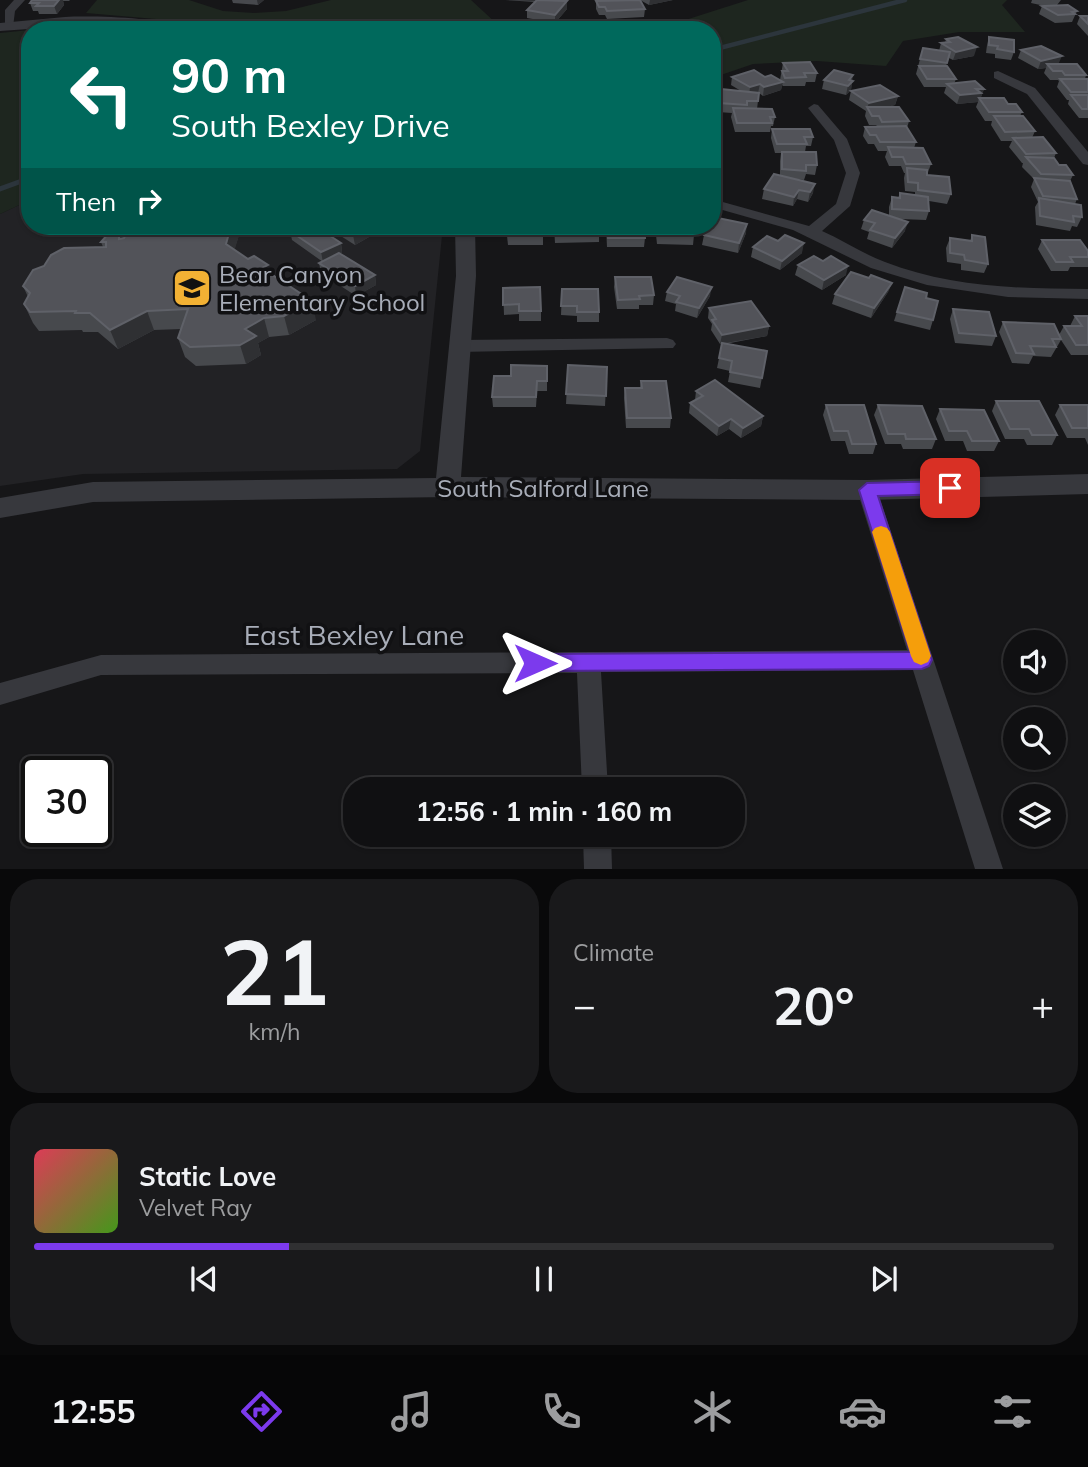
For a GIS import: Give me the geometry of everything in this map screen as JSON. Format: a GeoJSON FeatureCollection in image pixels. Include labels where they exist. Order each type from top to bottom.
{"type":"FeatureCollection","features":[{"type":"Feature","properties":{"kind":"street"},"geometry":{"type":"LineString","coordinates":[[5,26],[10,10],[20,0]]}},
{"type":"Feature","properties":{"kind":"street"},"geometry":{"type":"LineString","coordinates":[[998,75],[1031,91],[1088,161]]}},
{"type":"Feature","properties":{"kind":"street"},"geometry":{"type":"LineString","coordinates":[[812,231],[843,206],[853,173],[840,139],[814,108]]}},
{"type":"Feature","properties":{"kind":"street"},"geometry":{"type":"LineString","coordinates":[[721,205],[812,231],[878,265],[942,283],[1025,295],[1088,294]]}},
{"type":"Feature","properties":{"kind":"street"},"geometry":{"type":"LineString","coordinates":[[447,487],[466,276],[465,235]]}},
{"type":"Feature","properties":{"kind":"street"},"geometry":{"type":"LineString","coordinates":[[458,346],[667,344]]}},
{"type":"Feature","properties":{"kind":"street","name":"South Salford Lane"},"geometry":{"type":"LineString","coordinates":[[0,508],[93,492],[447,487],[867,490],[1088,484]]}},
{"type":"Feature","properties":{"kind":"street"},"geometry":{"type":"LineString","coordinates":[[867,490],[989,869]]}},
{"type":"Feature","properties":{"kind":"street","name":"East Bexley Lane"},"geometry":{"type":"LineString","coordinates":[[0,694],[101,665],[922,660]]}},
{"type":"Feature","properties":{"kind":"street"},"geometry":{"type":"LineString","coordinates":[[589,663],[594,777]]}},
{"type":"Feature","properties":{"kind":"street"},"geometry":{"type":"LineString","coordinates":[[597,847],[598,869]]}},
{"type":"Feature","properties":{"kind":"shaded area"},"geometry":{"type":"Polygon","coordinates":[[[97,0],[189,0],[223,11],[254,13],[286,11],[331,0],[471,0],[494,21],[179,21],[86,13],[97,0]]]}},
{"type":"Feature","properties":{"kind":"shaded area"},"geometry":{"type":"Polygon","coordinates":[[[748,0],[1007,0],[1002,5],[1025,32],[959,32],[903,41],[886,66],[817,61],[753,64],[721,75],[721,21],[682,21],[748,0]]]}},
{"type":"Feature","properties":{"kind":"shaded area"},"geometry":{"type":"Polygon","coordinates":[[[21,31],[21,204],[0,214],[0,33],[21,31]]]}},
{"type":"Feature","properties":{"kind":"shaded area"},"geometry":{"type":"Polygon","coordinates":[[[21,204],[21,235],[442,235],[420,451],[397,469],[83,474],[0,486],[0,214],[21,204]]]}},
{"type":"Feature","properties":{"kind":"building"},"geometry":{"type":"Polygon","coordinates":[[[32,0],[59,0],[54,6],[36,6],[39,3],[30,3],[32,0]]]}},
{"type":"Feature","properties":{"kind":"building"},"geometry":{"type":"Polygon","coordinates":[[[537,0],[567,1],[555,15],[527,10],[537,0]]]}},
{"type":"Feature","properties":{"kind":"building"},"geometry":{"type":"Polygon","coordinates":[[[640,0],[645,9],[607,11],[605,7],[599,7],[596,1],[640,0]]]}},
{"type":"Feature","properties":{"kind":"building"},"geometry":{"type":"Polygon","coordinates":[[[1068,5],[1077,11],[1072,12],[1075,14],[1058,15],[1042,6],[1068,5]]]}},
{"type":"Feature","properties":{"kind":"building"},"geometry":{"type":"Polygon","coordinates":[[[1080,16],[1088,16],[1088,24],[1080,16]]]}},
{"type":"Feature","properties":{"kind":"building"},"geometry":{"type":"Polygon","coordinates":[[[958,37],[977,47],[956,52],[941,43],[950,42],[946,39],[958,37]]]}},
{"type":"Feature","properties":{"kind":"building"},"geometry":{"type":"Polygon","coordinates":[[[989,37],[1014,40],[1014,52],[989,45],[989,37]]]}},
{"type":"Feature","properties":{"kind":"building"},"geometry":{"type":"Polygon","coordinates":[[[1041,46],[1062,56],[1041,61],[1021,50],[1041,46]]]}},
{"type":"Feature","properties":{"kind":"building"},"geometry":{"type":"Polygon","coordinates":[[[923,48],[950,52],[947,63],[920,59],[923,48]]]}},
{"type":"Feature","properties":{"kind":"building"},"geometry":{"type":"Polygon","coordinates":[[[810,62],[817,73],[804,73],[806,77],[785,78],[782,71],[788,71],[783,63],[810,62]]]}},
{"type":"Feature","properties":{"kind":"building"},"geometry":{"type":"Polygon","coordinates":[[[1047,64],[1077,64],[1086,75],[1065,75],[1062,71],[1053,71],[1047,64]]]}},
{"type":"Feature","properties":{"kind":"building"},"geometry":{"type":"Polygon","coordinates":[[[919,66],[947,66],[956,79],[927,79],[919,66]]]}},
{"type":"Feature","properties":{"kind":"building"},"geometry":{"type":"Polygon","coordinates":[[[754,70],[765,77],[771,75],[783,82],[750,87],[732,77],[754,70]]]}},
{"type":"Feature","properties":{"kind":"building"},"geometry":{"type":"Polygon","coordinates":[[[834,70],[853,75],[849,80],[853,81],[848,86],[824,80],[834,70]]]}},
{"type":"Feature","properties":{"kind":"building"},"geometry":{"type":"Polygon","coordinates":[[[1060,79],[1088,79],[1088,92],[1071,92],[1060,79]]]}},
{"type":"Feature","properties":{"kind":"building"},"geometry":{"type":"Polygon","coordinates":[[[975,81],[984,89],[976,89],[981,93],[960,95],[947,84],[975,81]]]}},
{"type":"Feature","properties":{"kind":"building"},"geometry":{"type":"Polygon","coordinates":[[[880,85],[898,96],[869,103],[851,91],[880,85]]]}},
{"type":"Feature","properties":{"kind":"building"},"geometry":{"type":"Polygon","coordinates":[[[721,89],[759,93],[758,101],[747,101],[747,105],[721,103],[721,89]]]}},
{"type":"Feature","properties":{"kind":"building"},"geometry":{"type":"Polygon","coordinates":[[[1071,95],[1088,95],[1088,109],[1082,109],[1071,95]]]}},
{"type":"Feature","properties":{"kind":"building"},"geometry":{"type":"Polygon","coordinates":[[[979,98],[1004,98],[1008,104],[1016,104],[1022,112],[989,112],[979,98]]]}},
{"type":"Feature","properties":{"kind":"building"},"geometry":{"type":"Polygon","coordinates":[[[867,107],[899,107],[909,121],[882,122],[879,116],[872,116],[867,107]]]}},
{"type":"Feature","properties":{"kind":"building"},"geometry":{"type":"Polygon","coordinates":[[[733,108],[772,109],[775,117],[770,117],[772,123],[737,123],[733,108]]]}},
{"type":"Feature","properties":{"kind":"building"},"geometry":{"type":"Polygon","coordinates":[[[994,116],[1023,116],[1035,131],[1005,132],[994,116]]]}},
{"type":"Feature","properties":{"kind":"building"},"geometry":{"type":"Polygon","coordinates":[[[906,126],[916,142],[880,142],[876,135],[870,135],[865,127],[906,126]]]}},
{"type":"Feature","properties":{"kind":"building"},"geometry":{"type":"Polygon","coordinates":[[[772,129],[810,129],[813,137],[804,137],[807,144],[777,144],[772,129]]]}},
{"type":"Feature","properties":{"kind":"building"},"geometry":{"type":"Polygon","coordinates":[[[1043,137],[1056,153],[1026,154],[1013,138],[1043,137]]]}},
{"type":"Feature","properties":{"kind":"building"},"geometry":{"type":"Polygon","coordinates":[[[888,147],[923,148],[931,164],[906,164],[903,157],[892,157],[888,147]]]}},
{"type":"Feature","properties":{"kind":"building"},"geometry":{"type":"Polygon","coordinates":[[[782,152],[816,152],[817,165],[806,165],[806,171],[782,169],[782,152]]]}},
{"type":"Feature","properties":{"kind":"building"},"geometry":{"type":"Polygon","coordinates":[[[1026,157],[1054,158],[1059,165],[1066,165],[1073,175],[1041,174],[1026,157]]]}},
{"type":"Feature","properties":{"kind":"building"},"geometry":{"type":"Polygon","coordinates":[[[907,168],[927,170],[927,175],[949,177],[951,194],[918,190],[918,183],[908,182],[907,168]]]}},
{"type":"Feature","properties":{"kind":"building"},"geometry":{"type":"Polygon","coordinates":[[[774,174],[815,184],[810,192],[799,190],[794,197],[764,189],[774,174]]]}},
{"type":"Feature","properties":{"kind":"building"},"geometry":{"type":"Polygon","coordinates":[[[1034,178],[1070,181],[1077,199],[1043,196],[1034,178]]]}},
{"type":"Feature","properties":{"kind":"building"},"geometry":{"type":"Polygon","coordinates":[[[900,193],[928,197],[929,211],[892,209],[892,197],[900,198],[900,193]]]}},
{"type":"Feature","properties":{"kind":"building"},"geometry":{"type":"Polygon","coordinates":[[[1039,198],[1081,205],[1082,217],[1073,216],[1074,222],[1040,216],[1039,198]]]}},
{"type":"Feature","properties":{"kind":"building"},"geometry":{"type":"Polygon","coordinates":[[[872,210],[908,222],[895,238],[870,230],[875,223],[864,220],[872,210]]]}},
{"type":"Feature","properties":{"kind":"building"},"geometry":{"type":"Polygon","coordinates":[[[721,219],[747,224],[739,243],[704,235],[721,235],[721,219]]]}},
{"type":"Feature","properties":{"kind":"building"},"geometry":{"type":"Polygon","coordinates":[[[107,235],[124,238],[126,235],[228,235],[226,244],[248,259],[254,256],[268,265],[262,268],[312,301],[284,316],[264,318],[245,329],[256,336],[240,345],[190,347],[178,338],[188,309],[147,311],[110,330],[90,313],[30,312],[24,304],[30,293],[23,286],[33,270],[44,266],[51,255],[64,248],[106,247],[106,242],[101,242],[107,235]]]}},
{"type":"Feature","properties":{"kind":"building"},"geometry":{"type":"Polygon","coordinates":[[[296,235],[329,235],[341,243],[321,252],[296,235]]]}},
{"type":"Feature","properties":{"kind":"building"},"geometry":{"type":"Polygon","coordinates":[[[507,235],[543,235],[543,236],[507,235]]]}},
{"type":"Feature","properties":{"kind":"building"},"geometry":{"type":"Polygon","coordinates":[[[608,235],[645,235],[645,238],[608,238],[608,235]]]}},
{"type":"Feature","properties":{"kind":"building"},"geometry":{"type":"Polygon","coordinates":[[[785,235],[804,243],[782,261],[753,247],[767,236],[778,241],[785,235]]]}},
{"type":"Feature","properties":{"kind":"building"},"geometry":{"type":"Polygon","coordinates":[[[972,235],[985,237],[988,264],[965,260],[964,255],[950,253],[950,238],[972,241],[972,235]]]}},
{"type":"Feature","properties":{"kind":"building"},"geometry":{"type":"Polygon","coordinates":[[[1042,240],[1080,240],[1088,251],[1088,257],[1070,257],[1073,262],[1056,262],[1042,240]]]}},
{"type":"Feature","properties":{"kind":"building"},"geometry":{"type":"Polygon","coordinates":[[[339,253],[375,275],[355,286],[319,263],[339,253]]]}},
{"type":"Feature","properties":{"kind":"building"},"geometry":{"type":"Polygon","coordinates":[[[814,256],[823,261],[831,256],[848,266],[824,280],[798,265],[814,256]]]}},
{"type":"Feature","properties":{"kind":"building"},"geometry":{"type":"Polygon","coordinates":[[[851,272],[869,278],[871,275],[892,283],[874,308],[835,294],[851,272]]]}},
{"type":"Feature","properties":{"kind":"building"},"geometry":{"type":"Polygon","coordinates":[[[615,277],[651,277],[654,295],[618,300],[615,277]]]}},
{"type":"Feature","properties":{"kind":"building"},"geometry":{"type":"Polygon","coordinates":[[[677,277],[712,287],[699,308],[676,302],[680,296],[667,292],[677,277]]]}},
{"type":"Feature","properties":{"kind":"building"},"geometry":{"type":"Polygon","coordinates":[[[540,287],[541,311],[519,311],[519,304],[503,305],[503,288],[540,287]]]}},
{"type":"Feature","properties":{"kind":"building"},"geometry":{"type":"Polygon","coordinates":[[[905,287],[927,293],[926,298],[938,301],[933,320],[897,312],[905,287]]]}},
{"type":"Feature","properties":{"kind":"building"},"geometry":{"type":"Polygon","coordinates":[[[562,289],[598,289],[599,312],[577,312],[577,306],[561,306],[562,289]]]}},
{"type":"Feature","properties":{"kind":"building"},"geometry":{"type":"Polygon","coordinates":[[[751,301],[769,326],[722,335],[712,320],[716,319],[709,308],[751,301]]]}},
{"type":"Feature","properties":{"kind":"building"},"geometry":{"type":"Polygon","coordinates":[[[953,309],[989,312],[996,336],[959,333],[953,309]]]}},
{"type":"Feature","properties":{"kind":"building"},"geometry":{"type":"Polygon","coordinates":[[[1075,316],[1088,316],[1088,345],[1076,345],[1064,326],[1082,326],[1075,316]]]}},
{"type":"Feature","properties":{"kind":"building"},"geometry":{"type":"Polygon","coordinates":[[[1003,322],[1054,324],[1061,339],[1052,339],[1056,347],[1030,346],[1034,354],[1016,353],[1003,322]]]}},
{"type":"Feature","properties":{"kind":"building"},"geometry":{"type":"Polygon","coordinates":[[[722,343],[767,351],[762,378],[730,372],[732,361],[719,358],[722,343]]]}},
{"type":"Feature","properties":{"kind":"building"},"geometry":{"type":"Polygon","coordinates":[[[511,365],[547,366],[547,381],[537,381],[536,397],[492,397],[494,376],[511,376],[511,365]]]}},
{"type":"Feature","properties":{"kind":"building"},"geometry":{"type":"Polygon","coordinates":[[[568,365],[607,367],[606,396],[566,394],[568,365]]]}},
{"type":"Feature","properties":{"kind":"building"},"geometry":{"type":"Polygon","coordinates":[[[715,380],[763,416],[743,428],[731,419],[719,426],[690,403],[703,396],[696,391],[715,380]]]}},
{"type":"Feature","properties":{"kind":"building"},"geometry":{"type":"Polygon","coordinates":[[[641,381],[666,381],[671,418],[627,418],[625,388],[642,388],[641,381]]]}},
{"type":"Feature","properties":{"kind":"building"},"geometry":{"type":"Polygon","coordinates":[[[996,401],[1039,401],[1057,435],[1032,435],[1029,429],[1010,429],[996,401]]]}},
{"type":"Feature","properties":{"kind":"building"},"geometry":{"type":"Polygon","coordinates":[[[826,405],[864,405],[876,444],[852,444],[848,431],[834,431],[826,405]]]}},
{"type":"Feature","properties":{"kind":"building"},"geometry":{"type":"Polygon","coordinates":[[[878,405],[922,406],[936,439],[906,439],[905,434],[888,434],[878,405]]]}},
{"type":"Feature","properties":{"kind":"building"},"geometry":{"type":"Polygon","coordinates":[[[1060,405],[1088,405],[1088,428],[1072,428],[1060,405]]]}},
{"type":"Feature","properties":{"kind":"building"},"geometry":{"type":"Polygon","coordinates":[[[940,409],[984,410],[999,441],[972,441],[967,431],[949,431],[940,409]]]}},
{"type":"Feature","properties":{"kind":"waterway"},"geometry":{"type":"LineString","coordinates":[[721,48],[905,0]]}},
{"type":"Feature","properties":{"kind":"waterway"},"geometry":{"type":"LineString","coordinates":[[0,189],[21,181]]}},
{"type":"Feature","properties":{"kind":"slow traffic"},"geometry":{"type":"LineString","coordinates":[[881,532],[921,656]]}},
{"type":"Feature","properties":{"kind":"place","name":"Bear Canyon Elementary School"},"geometry":{"type":"Point","coordinates":[192,288]}},
{"type":"Feature","properties":{"kind":"route"},"geometry":{"type":"LineString","coordinates":[[535,663],[922,660],[867,490],[950,488]]}}]}
